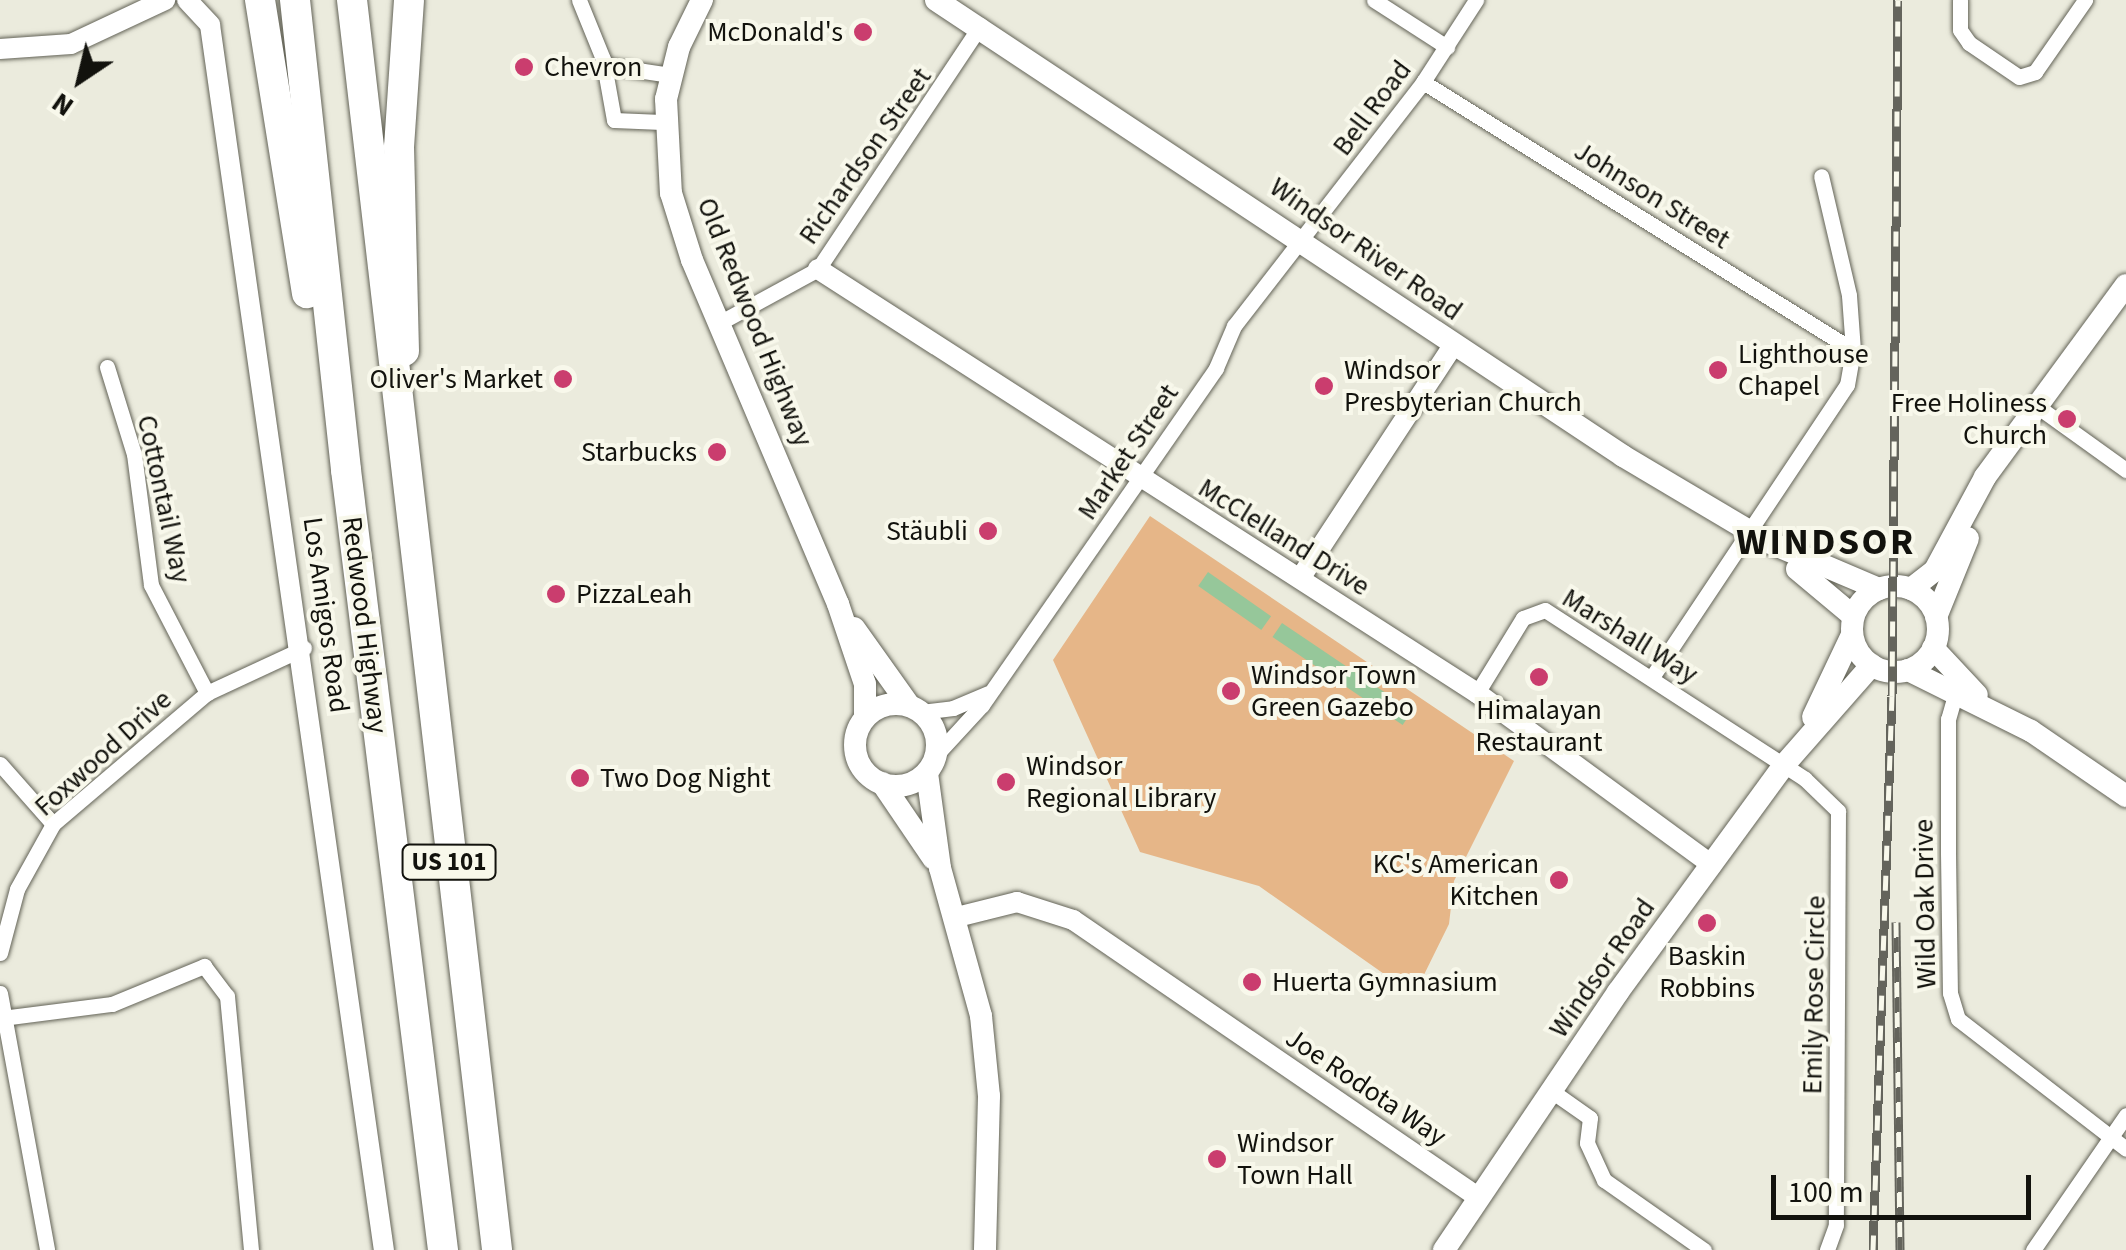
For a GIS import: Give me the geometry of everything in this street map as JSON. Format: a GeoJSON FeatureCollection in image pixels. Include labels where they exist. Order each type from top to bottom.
{"type":"FeatureCollection","features":[{"type":"Feature","properties":{"kind":"highway"},"geometry":{"type":"LineString","coordinates":[[260,0],[288,206],[346,470]]}},
{"type":"Feature","properties":{"kind":"highway","name":"Redwood Highway"},"geometry":{"type":"LineString","coordinates":[[296,0],[346,470],[443,1250]]}},
{"type":"Feature","properties":{"kind":"highway","name":"Redwood Highway"},"geometry":{"type":"LineString","coordinates":[[352,0],[403,474],[498,1250]]}},
{"type":"Feature","properties":{"kind":"highway"},"geometry":{"type":"LineString","coordinates":[[403,474],[399,147],[409,0]]}},
{"type":"Feature","properties":{"kind":"main road","name":"Old Redwood Highway"},"geometry":{"type":"LineString","coordinates":[[702,0],[670,75],[662,122],[680,225],[838,604],[865,684],[865,718]]}},
{"type":"Feature","properties":{"kind":"main road","name":"Windsor River Road"},"geometry":{"type":"LineString","coordinates":[[936,0],[982,26],[1453,346],[1758,536],[1878,590]]}},
{"type":"Feature","properties":{"kind":"main road"},"geometry":{"type":"LineString","coordinates":[[2126,285],[1995,471],[1936,617],[1933,648],[1951,674],[1994,711],[2126,796]]}},
{"type":"Feature","properties":{"kind":"main road"},"geometry":{"type":"LineString","coordinates":[[1994,711],[1908,670],[1872,666],[1852,626],[1878,590],[1911,590],[1935,570],[1985,477],[1995,471]]}},
{"type":"Feature","properties":{"kind":"main road","name":"Windsor River Road"},"geometry":{"type":"LineString","coordinates":[[1758,536],[1773,554],[1820,582],[1852,626]]}},
{"type":"Feature","properties":{"kind":"main road"},"geometry":{"type":"LineString","coordinates":[[1911,590],[1936,617]]}},
{"type":"Feature","properties":{"kind":"main road","name":"Old Redwood Highway"},"geometry":{"type":"LineString","coordinates":[[838,604],[915,709]]}},
{"type":"Feature","properties":{"kind":"main road","name":"Windsor Road"},"geometry":{"type":"LineString","coordinates":[[1814,725],[1813,712],[1852,626]]}},
{"type":"Feature","properties":{"kind":"main road"},"geometry":{"type":"LineString","coordinates":[[1908,670],[1933,648]]}},
{"type":"Feature","properties":{"kind":"main road","name":"Windsor Road"},"geometry":{"type":"LineString","coordinates":[[1444,1250],[1784,764],[1814,725],[1872,666]]}},
{"type":"Feature","properties":{"kind":"main road"},"geometry":{"type":"LineString","coordinates":[[940,868],[932,764],[935,731],[915,709],[885,704],[865,718],[856,756],[882,783],[940,868],[957,916],[981,1016],[989,1096],[985,1250]]}},
{"type":"Feature","properties":{"kind":"main road"},"geometry":{"type":"LineString","coordinates":[[882,783],[906,785],[932,764]]}},
{"type":"Feature","properties":{"kind":"street"},"geometry":{"type":"LineString","coordinates":[[0,50],[72,44],[165,0]]}},
{"type":"Feature","properties":{"kind":"street","name":"Los Amigos Road"},"geometry":{"type":"LineString","coordinates":[[186,0],[210,25],[304,648],[384,1250]]}},
{"type":"Feature","properties":{"kind":"street"},"geometry":{"type":"LineString","coordinates":[[579,0],[604,66],[614,120],[662,122]]}},
{"type":"Feature","properties":{"kind":"street"},"geometry":{"type":"LineString","coordinates":[[1374,0],[1447,46]]}},
{"type":"Feature","properties":{"kind":"street","name":"Bell Road"},"geometry":{"type":"LineString","coordinates":[[1301,240],[1424,82],[1476,0]]}},
{"type":"Feature","properties":{"kind":"street"},"geometry":{"type":"LineString","coordinates":[[1960,0],[1960,30],[1969,42],[2018,77],[2035,72],[2086,0]]}},
{"type":"Feature","properties":{"kind":"street","name":"Richardson Street"},"geometry":{"type":"LineString","coordinates":[[719,324],[818,269],[982,26]]}},
{"type":"Feature","properties":{"kind":"street"},"geometry":{"type":"LineString","coordinates":[[604,66],[670,75]]}},
{"type":"Feature","properties":{"kind":"street","name":"Johnson Street"},"geometry":{"type":"LineString","coordinates":[[1424,82],[1853,350]]}},
{"type":"Feature","properties":{"kind":"street"},"geometry":{"type":"LineString","coordinates":[[1652,676],[1758,536],[1847,385],[1853,350],[1850,294],[1821,176]]}},
{"type":"Feature","properties":{"kind":"street","name":"Market Street"},"geometry":{"type":"LineString","coordinates":[[932,764],[992,691],[1216,368],[1234,326],[1301,240]]}},
{"type":"Feature","properties":{"kind":"street","name":"McClelland Drive"},"geometry":{"type":"LineString","coordinates":[[818,269],[1140,480],[1301,577],[1477,693],[1712,865]]}},
{"type":"Feature","properties":{"kind":"street"},"geometry":{"type":"LineString","coordinates":[[1301,577],[1453,346]]}},
{"type":"Feature","properties":{"kind":"street","name":"Cottontail Way"},"geometry":{"type":"LineString","coordinates":[[106,367],[134,454],[152,585],[207,693]]}},
{"type":"Feature","properties":{"kind":"street"},"geometry":{"type":"LineString","coordinates":[[2041,409],[2126,470]]}},
{"type":"Feature","properties":{"kind":"street","name":"Marshall Way"},"geometry":{"type":"LineString","coordinates":[[1477,693],[1532,610],[1546,610],[1784,764]]}},
{"type":"Feature","properties":{"kind":"street","name":"Foxwood Drive"},"geometry":{"type":"LineString","coordinates":[[0,953],[18,889],[53,824],[207,693],[304,648]]}},
{"type":"Feature","properties":{"kind":"street"},"geometry":{"type":"LineString","coordinates":[[915,709],[953,708],[992,691]]}},
{"type":"Feature","properties":{"kind":"street","name":"Wild Oak Drive"},"geometry":{"type":"LineString","coordinates":[[1955,695],[1948,719],[1948,853],[1950,993],[1958,1019],[2126,1150]]}},
{"type":"Feature","properties":{"kind":"street"},"geometry":{"type":"LineString","coordinates":[[0,764],[53,824]]}},
{"type":"Feature","properties":{"kind":"street","name":"Emily Rose Circle"},"geometry":{"type":"LineString","coordinates":[[1784,764],[1829,799],[1842,826],[1836,1225],[1826,1250]]}},
{"type":"Feature","properties":{"kind":"street","name":"Joe Rodota Way"},"geometry":{"type":"LineString","coordinates":[[957,916],[1017,902],[1073,920],[1479,1198]]}},
{"type":"Feature","properties":{"kind":"street"},"geometry":{"type":"LineString","coordinates":[[2,1018],[112,1004],[204,966],[228,996],[252,1250]]}},
{"type":"Feature","properties":{"kind":"street"},"geometry":{"type":"LineString","coordinates":[[0,993],[46,1250]]}},
{"type":"Feature","properties":{"kind":"street"},"geometry":{"type":"LineString","coordinates":[[1553,1092],[1590,1118],[1587,1144],[1604,1180],[1704,1250]]}},
{"type":"Feature","properties":{"kind":"street"},"geometry":{"type":"LineString","coordinates":[[2033,1250],[2126,1115]]}},
{"type":"Feature","properties":{"kind":"shaded area"},"geometry":{"type":"Polygon","coordinates":[[[1150,516],[1514,761],[1454,881],[1449,924],[1414,995],[1259,886],[1140,852],[1053,660],[1150,516]]]}},
{"type":"Feature","properties":{"kind":"shaded area"},"geometry":{"type":"Polygon","coordinates":[[[1208,572],[1271,616],[1261,630],[1198,586],[1208,572]]]}},
{"type":"Feature","properties":{"kind":"shaded area"},"geometry":{"type":"Polygon","coordinates":[[[1282,623],[1412,711],[1403,725],[1272,637],[1282,623]]]}},
{"type":"Feature","properties":{"kind":"railway"},"geometry":{"type":"LineString","coordinates":[[1873,1250],[1892,696],[1898,0]]}},
{"type":"Feature","properties":{"kind":"railway"},"geometry":{"type":"LineString","coordinates":[[1896,922],[1900,1250]]}},
{"type":"Feature","properties":{"kind":"place","name":"McDonald's"},"geometry":{"type":"Point","coordinates":[863,32]}},
{"type":"Feature","properties":{"kind":"place","name":"Chevron"},"geometry":{"type":"Point","coordinates":[524,67]}},
{"type":"Feature","properties":{"kind":"place","name":"Lighthouse Chapel"},"geometry":{"type":"Point","coordinates":[1718,370]}},
{"type":"Feature","properties":{"kind":"place","name":"Oliver's Market"},"geometry":{"type":"Point","coordinates":[563,379]}},
{"type":"Feature","properties":{"kind":"place","name":"Windsor Presbyterian Church"},"geometry":{"type":"Point","coordinates":[1324,386]}},
{"type":"Feature","properties":{"kind":"place","name":"Free Holiness Church"},"geometry":{"type":"Point","coordinates":[2067,419]}},
{"type":"Feature","properties":{"kind":"place","name":"Starbucks"},"geometry":{"type":"Point","coordinates":[717,452]}},
{"type":"Feature","properties":{"kind":"place","name":"Stäubli"},"geometry":{"type":"Point","coordinates":[988,531]}},
{"type":"Feature","properties":{"kind":"place","name":"PizzaLeah"},"geometry":{"type":"Point","coordinates":[556,594]}},
{"type":"Feature","properties":{"kind":"place","name":"Himalayan Restaurant"},"geometry":{"type":"Point","coordinates":[1539,677]}},
{"type":"Feature","properties":{"kind":"place","name":"Windsor Town Green Gazebo"},"geometry":{"type":"Point","coordinates":[1231,691]}},
{"type":"Feature","properties":{"kind":"place","name":"Two Dog Night"},"geometry":{"type":"Point","coordinates":[580,778]}},
{"type":"Feature","properties":{"kind":"place","name":"Windsor Regional Library"},"geometry":{"type":"Point","coordinates":[1006,782]}},
{"type":"Feature","properties":{"kind":"place","name":"KC's American Kitchen"},"geometry":{"type":"Point","coordinates":[1559,880]}},
{"type":"Feature","properties":{"kind":"place","name":"Baskin Robbins"},"geometry":{"type":"Point","coordinates":[1707,923]}},
{"type":"Feature","properties":{"kind":"place","name":"Huerta Gymnasium"},"geometry":{"type":"Point","coordinates":[1252,982]}},
{"type":"Feature","properties":{"kind":"place","name":"Windsor Town Hall"},"geometry":{"type":"Point","coordinates":[1217,1159]}},
{"type":"Feature","properties":{"kind":"district","name":"WINDSOR"},"geometry":{"type":"Point","coordinates":[1826,543]}}]}
